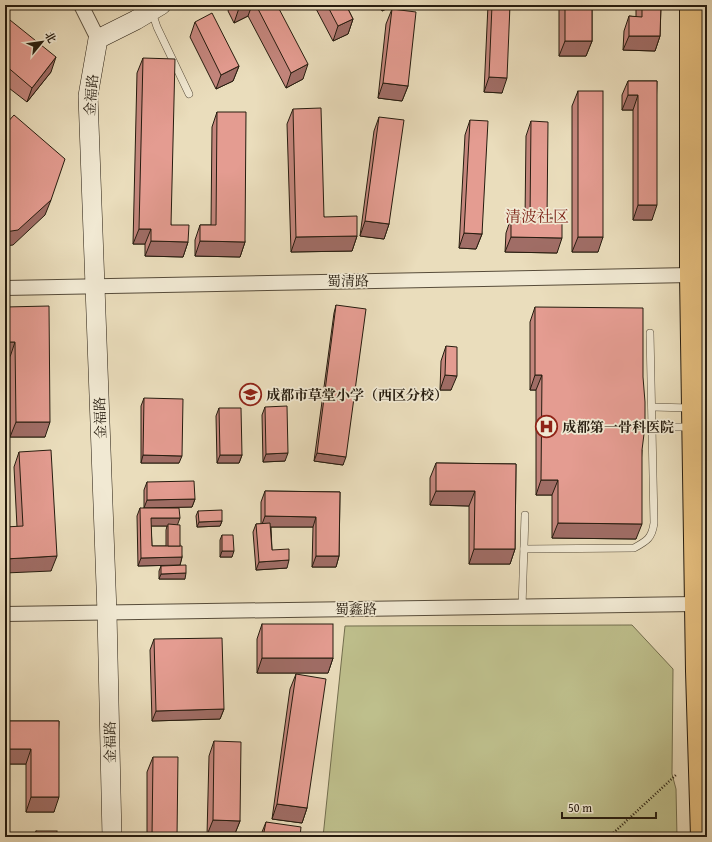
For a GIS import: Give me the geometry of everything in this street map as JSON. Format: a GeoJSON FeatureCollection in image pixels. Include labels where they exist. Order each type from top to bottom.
{"type":"FeatureCollection","features":[{"type":"Feature","properties":{"kind":"main road"},"geometry":{"type":"LineString","coordinates":[[691,5],[691,275],[697,420],[701,604],[702,837]]}},
{"type":"Feature","properties":{"kind":"street"},"geometry":{"type":"LineString","coordinates":[[81,5],[98,39],[136,20],[156,7]]}},
{"type":"Feature","properties":{"kind":"street","name":"金福路"},"geometry":{"type":"LineString","coordinates":[[98,39],[88,96],[106,612],[112,837]]}},
{"type":"Feature","properties":{"kind":"street","name":"蜀清路"},"geometry":{"type":"LineString","coordinates":[[5,288],[691,275]]}},
{"type":"Feature","properties":{"kind":"street","name":"蜀鑫路"},"geometry":{"type":"LineString","coordinates":[[5,614],[701,604]]}},
{"type":"Feature","properties":{"kind":"lane"},"geometry":{"type":"LineString","coordinates":[[156,7],[157,27],[189,94]]}},
{"type":"Feature","properties":{"kind":"lane"},"geometry":{"type":"LineString","coordinates":[[524,549],[627,549],[634,548],[648,540],[652,534],[654,523],[650,333]]}},
{"type":"Feature","properties":{"kind":"lane"},"geometry":{"type":"LineString","coordinates":[[652,407],[697,420]]}},
{"type":"Feature","properties":{"kind":"lane"},"geometry":{"type":"LineString","coordinates":[[652,427],[697,420]]}},
{"type":"Feature","properties":{"kind":"lane"},"geometry":{"type":"LineString","coordinates":[[522,607],[525,515]]}},
{"type":"Feature","properties":{"kind":"path"},"geometry":{"type":"LineString","coordinates":[[609,837],[677,774]]}},
{"type":"Feature","properties":{"kind":"green space"},"geometry":{"type":"Polygon","coordinates":[[[632,625],[673,669],[672,774],[676,789],[677,837],[323,837],[345,626],[632,625]]]}},
{"type":"Feature","properties":{"kind":"building"},"geometry":{"type":"Polygon","coordinates":[[[238,5],[246,5],[239,8],[238,5]]]}},
{"type":"Feature","properties":{"kind":"building"},"geometry":{"type":"Polygon","coordinates":[[[256,5],[277,5],[308,64],[291,73],[256,5]]]}},
{"type":"Feature","properties":{"kind":"building"},"geometry":{"type":"Polygon","coordinates":[[[327,5],[346,5],[353,19],[338,26],[327,5]]]}},
{"type":"Feature","properties":{"kind":"building"},"geometry":{"type":"Polygon","coordinates":[[[492,5],[510,5],[507,78],[489,77],[492,5]]]}},
{"type":"Feature","properties":{"kind":"building"},"geometry":{"type":"Polygon","coordinates":[[[565,5],[592,5],[592,41],[565,41],[565,5]]]}},
{"type":"Feature","properties":{"kind":"building"},"geometry":{"type":"Polygon","coordinates":[[[642,5],[661,5],[660,36],[629,36],[629,16],[642,17],[642,5]]]}},
{"type":"Feature","properties":{"kind":"building"},"geometry":{"type":"Polygon","coordinates":[[[392,9],[416,12],[408,86],[383,83],[392,9]]]}},
{"type":"Feature","properties":{"kind":"building"},"geometry":{"type":"Polygon","coordinates":[[[212,13],[239,66],[221,75],[195,22],[212,13]]]}},
{"type":"Feature","properties":{"kind":"building"},"geometry":{"type":"Polygon","coordinates":[[[5,16],[56,57],[32,88],[5,65],[5,44],[8,41],[5,38],[5,16]]]}},
{"type":"Feature","properties":{"kind":"building"},"geometry":{"type":"Polygon","coordinates":[[[143,58],[175,59],[171,225],[189,225],[188,242],[151,241],[151,229],[139,229],[143,58]]]}},
{"type":"Feature","properties":{"kind":"building"},"geometry":{"type":"Polygon","coordinates":[[[628,81],[657,81],[657,205],[638,205],[638,95],[628,95],[628,81]]]}},
{"type":"Feature","properties":{"kind":"building"},"geometry":{"type":"Polygon","coordinates":[[[578,91],[603,91],[603,237],[578,237],[578,91]]]}},
{"type":"Feature","properties":{"kind":"building"},"geometry":{"type":"Polygon","coordinates":[[[321,108],[324,217],[357,216],[357,236],[296,237],[293,109],[321,108]]]}},
{"type":"Feature","properties":{"kind":"building"},"geometry":{"type":"Polygon","coordinates":[[[217,112],[246,112],[245,242],[200,241],[200,225],[216,225],[217,112]]]}},
{"type":"Feature","properties":{"kind":"building"},"geometry":{"type":"Polygon","coordinates":[[[14,115],[65,159],[51,200],[18,230],[5,232],[5,156],[7,154],[5,153],[5,125],[14,115]]]}},
{"type":"Feature","properties":{"kind":"building"},"geometry":{"type":"Polygon","coordinates":[[[379,117],[404,120],[389,224],[365,221],[379,117]]]}},
{"type":"Feature","properties":{"kind":"building"},"geometry":{"type":"Polygon","coordinates":[[[470,120],[488,121],[482,234],[464,233],[470,120]]]}},
{"type":"Feature","properties":{"kind":"building"},"geometry":{"type":"Polygon","coordinates":[[[531,121],[548,122],[547,218],[562,218],[562,238],[511,237],[511,218],[530,218],[531,121]]]}},
{"type":"Feature","properties":{"kind":"building"},"geometry":{"type":"Polygon","coordinates":[[[336,305],[366,309],[346,457],[317,453],[336,305]]]}},
{"type":"Feature","properties":{"kind":"building"},"geometry":{"type":"Polygon","coordinates":[[[49,306],[50,422],[16,422],[15,342],[5,342],[5,307],[49,306]]]}},
{"type":"Feature","properties":{"kind":"building"},"geometry":{"type":"Polygon","coordinates":[[[535,307],[643,308],[645,426],[642,450],[642,524],[558,523],[558,480],[541,480],[542,375],[535,375],[535,307]]]}},
{"type":"Feature","properties":{"kind":"building"},"geometry":{"type":"Polygon","coordinates":[[[446,346],[457,347],[457,376],[445,375],[446,346]]]}},
{"type":"Feature","properties":{"kind":"building"},"geometry":{"type":"Polygon","coordinates":[[[144,398],[183,399],[182,456],[143,455],[144,398]]]}},
{"type":"Feature","properties":{"kind":"building"},"geometry":{"type":"Polygon","coordinates":[[[287,406],[288,453],[266,454],[265,407],[287,406]]]}},
{"type":"Feature","properties":{"kind":"building"},"geometry":{"type":"Polygon","coordinates":[[[219,408],[241,408],[242,455],[220,455],[219,408]]]}},
{"type":"Feature","properties":{"kind":"building"},"geometry":{"type":"Polygon","coordinates":[[[51,450],[57,556],[5,559],[5,527],[23,526],[19,452],[51,450]]]}},
{"type":"Feature","properties":{"kind":"building"},"geometry":{"type":"Polygon","coordinates":[[[436,463],[516,464],[515,549],[474,549],[475,491],[436,491],[436,463]]]}},
{"type":"Feature","properties":{"kind":"building"},"geometry":{"type":"Polygon","coordinates":[[[194,481],[195,499],[147,500],[147,482],[194,481]]]}},
{"type":"Feature","properties":{"kind":"building"},"geometry":{"type":"Polygon","coordinates":[[[265,491],[340,492],[339,556],[316,556],[316,517],[265,516],[265,491]]]}},
{"type":"Feature","properties":{"kind":"building"},"geometry":{"type":"Polygon","coordinates":[[[140,508],[179,508],[180,518],[151,518],[152,546],[182,546],[182,557],[141,558],[140,508]]]}},
{"type":"Feature","properties":{"kind":"building"},"geometry":{"type":"Polygon","coordinates":[[[222,510],[222,521],[199,522],[198,511],[222,510]]]}},
{"type":"Feature","properties":{"kind":"building"},"geometry":{"type":"Polygon","coordinates":[[[270,523],[272,550],[289,549],[289,560],[259,562],[256,524],[270,523]]]}},
{"type":"Feature","properties":{"kind":"building"},"geometry":{"type":"Polygon","coordinates":[[[168,524],[180,525],[180,546],[168,546],[168,524]]]}},
{"type":"Feature","properties":{"kind":"building"},"geometry":{"type":"Polygon","coordinates":[[[222,535],[233,535],[234,551],[222,551],[222,535]]]}},
{"type":"Feature","properties":{"kind":"building"},"geometry":{"type":"Polygon","coordinates":[[[186,565],[186,573],[161,574],[161,566],[186,565]]]}},
{"type":"Feature","properties":{"kind":"building"},"geometry":{"type":"Polygon","coordinates":[[[262,624],[333,624],[333,658],[262,658],[262,624]]]}},
{"type":"Feature","properties":{"kind":"building"},"geometry":{"type":"Polygon","coordinates":[[[222,638],[224,709],[156,711],[154,639],[222,638]]]}},
{"type":"Feature","properties":{"kind":"building"},"geometry":{"type":"Polygon","coordinates":[[[296,674],[326,679],[307,808],[277,804],[296,674]]]}},
{"type":"Feature","properties":{"kind":"building"},"geometry":{"type":"Polygon","coordinates":[[[5,721],[59,721],[59,797],[31,797],[31,749],[5,749],[5,721]]]}},
{"type":"Feature","properties":{"kind":"building"},"geometry":{"type":"Polygon","coordinates":[[[214,741],[241,742],[240,821],[213,820],[214,741]]]}},
{"type":"Feature","properties":{"kind":"building"},"geometry":{"type":"Polygon","coordinates":[[[153,757],[178,757],[177,837],[152,837],[153,757]]]}},
{"type":"Feature","properties":{"kind":"building"},"geometry":{"type":"Polygon","coordinates":[[[266,822],[301,827],[300,837],[263,837],[266,822]]]}},
{"type":"Feature","properties":{"kind":"building"},"geometry":{"type":"Polygon","coordinates":[[[36,831],[57,831],[57,837],[36,837],[36,831]]]}},
{"type":"Feature","properties":{"kind":"place","name":"成都市草堂小学（西区分校）"},"geometry":{"type":"Point","coordinates":[250,395]}},
{"type":"Feature","properties":{"kind":"place","name":"成都第一骨科医院"},"geometry":{"type":"Point","coordinates":[546,427]}},
{"type":"Feature","properties":{"kind":"district","name":"清波社区"},"geometry":{"type":"Point","coordinates":[537,216]}}]}
